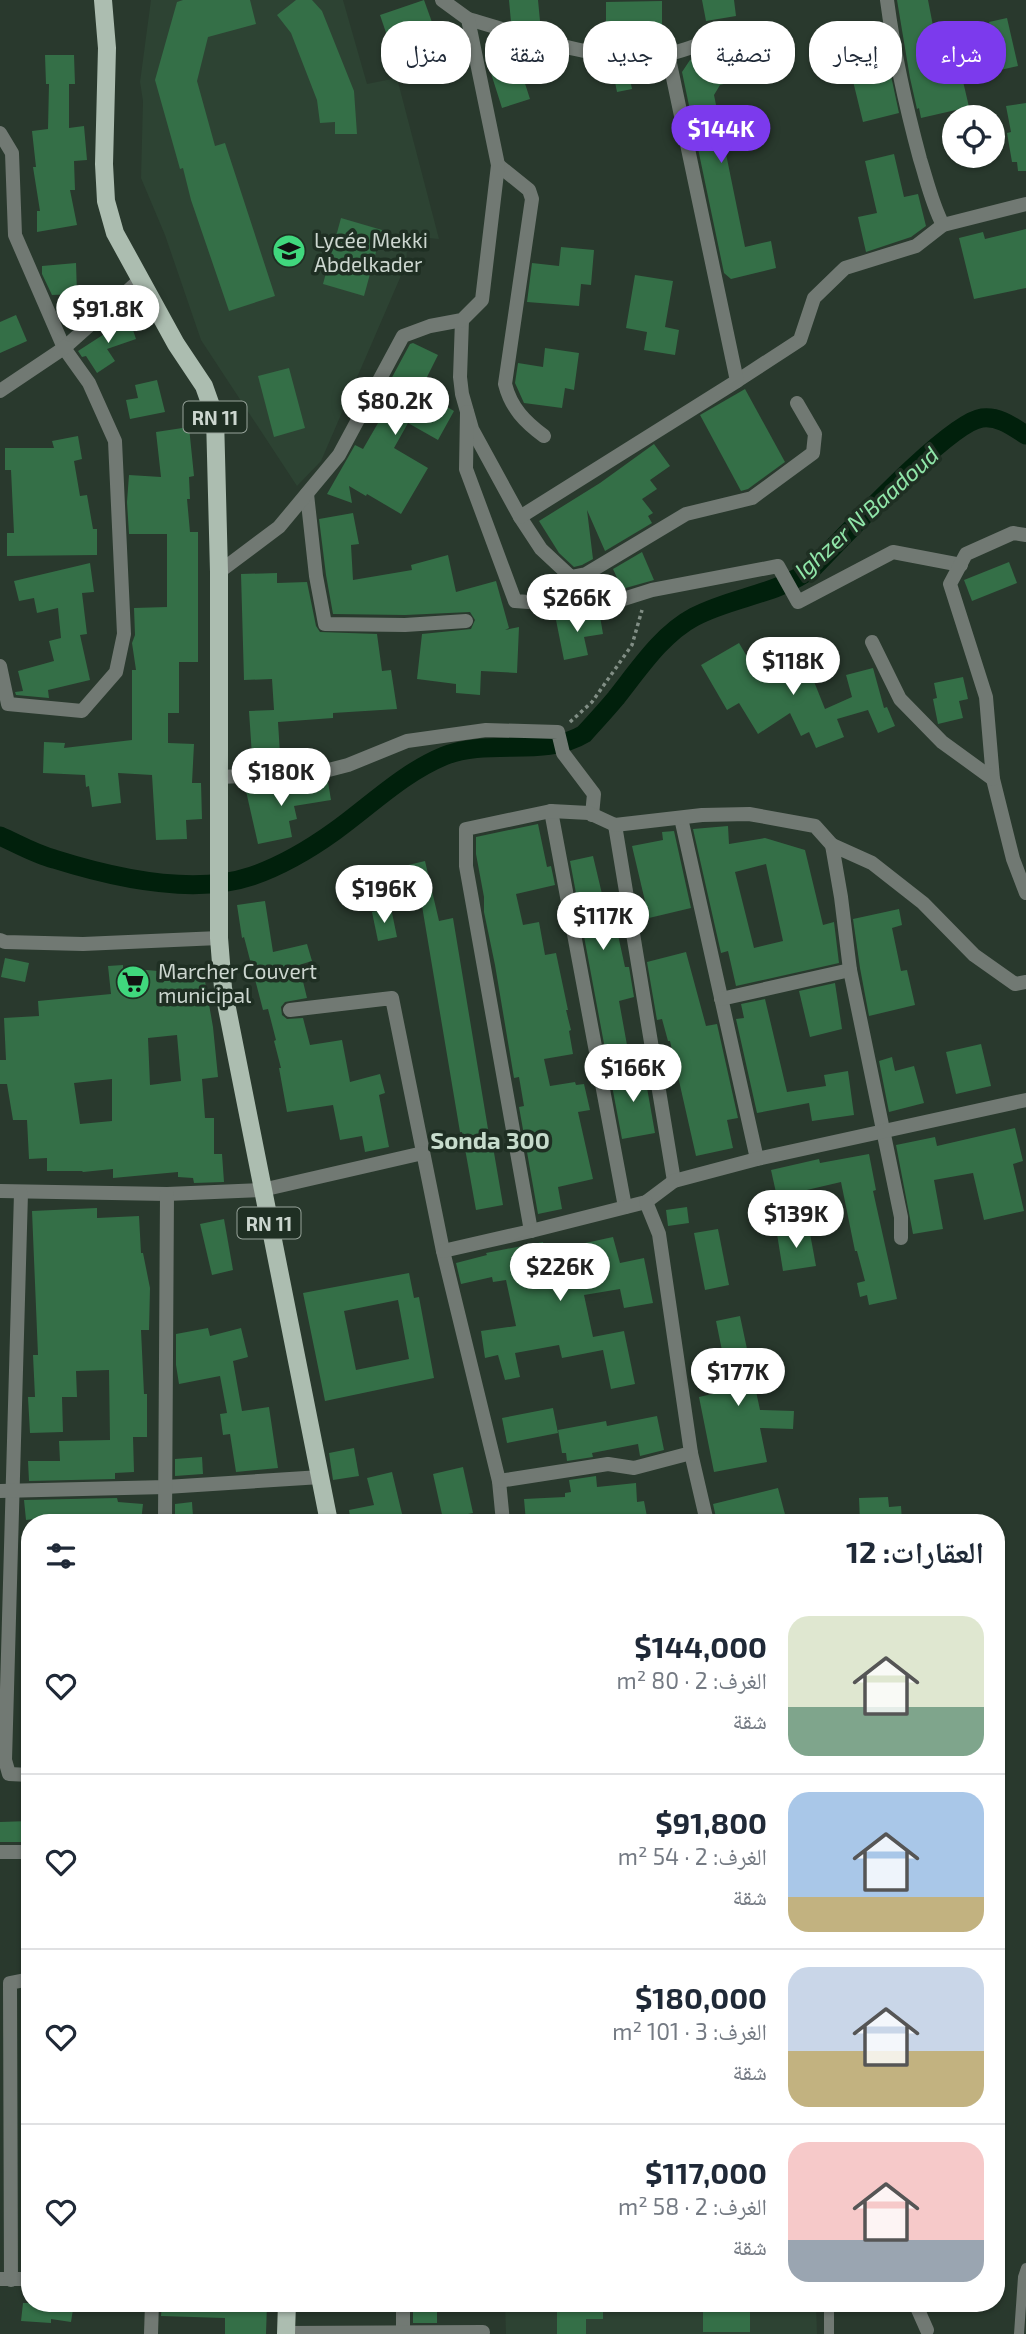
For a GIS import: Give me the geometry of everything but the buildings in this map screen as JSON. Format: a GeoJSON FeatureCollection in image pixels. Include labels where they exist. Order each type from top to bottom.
{"type":"FeatureCollection","features":[{"type":"Feature","properties":{"kind":"main road","name":"RN 11"},"geometry":{"type":"LineString","coordinates":[[103,0],[107,48],[104,164],[106,201],[115,233],[176,344],[204,386],[215,417],[219,572],[219,931],[223,988],[328,1514]]}},
{"type":"Feature","properties":{"kind":"main road"},"geometry":{"type":"LineString","coordinates":[[286,2334],[287,2312]]}},
{"type":"Feature","properties":{"kind":"street"},"geometry":{"type":"LineString","coordinates":[[442,0],[468,19],[583,50]]}},
{"type":"Feature","properties":{"kind":"street"},"geometry":{"type":"LineString","coordinates":[[887,0],[913,132],[934,209],[943,225]]}},
{"type":"Feature","properties":{"kind":"street"},"geometry":{"type":"LineString","coordinates":[[219,572],[279,527],[339,455],[403,336],[430,326],[462,320],[482,300],[498,165],[468,19]]}},
{"type":"Feature","properties":{"kind":"street"},"geometry":{"type":"LineString","coordinates":[[674,84],[737,381]]}},
{"type":"Feature","properties":{"kind":"street"},"geometry":{"type":"LineString","coordinates":[[0,133],[12,153],[15,235],[64,348],[89,383],[115,440],[124,634],[116,672],[82,711],[8,704],[0,666]]}},
{"type":"Feature","properties":{"kind":"street"},"geometry":{"type":"LineString","coordinates":[[498,165],[529,190],[532,200],[505,383],[509,399],[525,422],[544,436]]}},
{"type":"Feature","properties":{"kind":"street"},"geometry":{"type":"LineString","coordinates":[[520,517],[800,340],[814,298],[845,268],[916,246],[943,225],[1026,204]]}},
{"type":"Feature","properties":{"kind":"street"},"geometry":{"type":"LineString","coordinates":[[0,391],[64,348],[141,278]]}},
{"type":"Feature","properties":{"kind":"street"},"geometry":{"type":"LineString","coordinates":[[462,320],[460,377],[472,429],[482,451],[541,549],[571,577],[586,574],[686,514],[752,498],[813,453],[814,434],[797,403]]}},
{"type":"Feature","properties":{"kind":"street"},"geometry":{"type":"LineString","coordinates":[[467,412],[466,469],[515,601],[598,607],[647,592],[778,566],[798,602],[893,551],[961,565]]}},
{"type":"Feature","properties":{"kind":"street"},"geometry":{"type":"LineString","coordinates":[[307,494],[316,576],[325,624],[405,625],[466,621]]}},
{"type":"Feature","properties":{"kind":"street"},"geometry":{"type":"LineString","coordinates":[[1026,535],[1013,533],[967,554],[950,584],[986,697],[993,779],[1013,859],[1026,893]]}},
{"type":"Feature","properties":{"kind":"street"},"geometry":{"type":"LineString","coordinates":[[873,642],[900,699],[942,743],[993,779]]}},
{"type":"Feature","properties":{"kind":"street"},"geometry":{"type":"LineString","coordinates":[[219,777],[317,773],[348,765],[407,741],[486,730],[558,732],[563,753],[594,794],[592,815]]}},
{"type":"Feature","properties":{"kind":"street"},"geometry":{"type":"LineString","coordinates":[[551,811],[625,1207]]}},
{"type":"Feature","properties":{"kind":"street"},"geometry":{"type":"LineString","coordinates":[[531,1231],[466,866],[466,829],[551,811],[592,815],[615,825],[749,814],[815,826],[832,845],[872,863],[922,903],[974,955],[1014,984],[1026,982]]}},
{"type":"Feature","properties":{"kind":"street"},"geometry":{"type":"LineString","coordinates":[[681,818],[757,1159]]}},
{"type":"Feature","properties":{"kind":"street"},"geometry":{"type":"LineString","coordinates":[[615,825],[674,1181]]}},
{"type":"Feature","properties":{"kind":"street"},"geometry":{"type":"LineString","coordinates":[[832,845],[850,970],[901,1217],[901,1238]]}},
{"type":"Feature","properties":{"kind":"street"},"geometry":{"type":"LineString","coordinates":[[0,940],[83,944],[219,931]]}},
{"type":"Feature","properties":{"kind":"street"},"geometry":{"type":"LineString","coordinates":[[721,999],[850,970]]}},
{"type":"Feature","properties":{"kind":"street"},"geometry":{"type":"LineString","coordinates":[[290,1010],[392,998],[443,1251],[499,1481],[502,1514]]}},
{"type":"Feature","properties":{"kind":"street"},"geometry":{"type":"LineString","coordinates":[[443,1251],[646,1202],[674,1181],[757,1159],[1026,1100]]}},
{"type":"Feature","properties":{"kind":"street"},"geometry":{"type":"LineString","coordinates":[[0,1191],[167,1194],[262,1190],[423,1153]]}},
{"type":"Feature","properties":{"kind":"street"},"geometry":{"type":"LineString","coordinates":[[21,1193],[7,1491],[5,1760],[9,1774],[21,1775]]}},
{"type":"Feature","properties":{"kind":"street"},"geometry":{"type":"LineString","coordinates":[[165,1514],[167,1194]]}},
{"type":"Feature","properties":{"kind":"street"},"geometry":{"type":"LineString","coordinates":[[646,1202],[659,1234],[691,1453],[705,1514]]}},
{"type":"Feature","properties":{"kind":"street"},"geometry":{"type":"LineString","coordinates":[[499,1481],[608,1464],[634,1468],[691,1453]]}},
{"type":"Feature","properties":{"kind":"street"},"geometry":{"type":"LineString","coordinates":[[7,1491],[166,1487],[321,1477]]}},
{"type":"Feature","properties":{"kind":"street"},"geometry":{"type":"LineString","coordinates":[[0,1852],[21,1852]]}},
{"type":"Feature","properties":{"kind":"street"},"geometry":{"type":"LineString","coordinates":[[6,2280],[10,1983],[21,1981]]}},
{"type":"Feature","properties":{"kind":"street"},"geometry":{"type":"LineString","coordinates":[[151,2334],[152,2312]]}},
{"type":"Feature","properties":{"kind":"street"},"geometry":{"type":"LineString","coordinates":[[403,2312],[403,2332]]}},
{"type":"Feature","properties":{"kind":"street"},"geometry":{"type":"LineString","coordinates":[[919,2312],[929,2333]]}},
{"type":"Feature","properties":{"kind":"street"},"geometry":{"type":"LineString","coordinates":[[286,2334],[483,2332]]}},
{"type":"Feature","properties":{"kind":"lane"},"geometry":{"type":"LineString","coordinates":[[1019,2334],[1026,2268]]}},
{"type":"Feature","properties":{"kind":"lane"},"geometry":{"type":"LineString","coordinates":[[829,2312],[829,2334]]}},
{"type":"Feature","properties":{"kind":"path"},"geometry":{"type":"LineString","coordinates":[[558,732],[592,702],[632,645],[647,592]]}},
{"type":"Feature","properties":{"kind":"shaded area","name":"Lycée Mekki Abdelkader"},"geometry":{"type":"Polygon","coordinates":[[[151,0],[343,0],[367,84],[381,81],[381,84],[399,84],[439,239],[408,236],[406,264],[321,461],[297,486],[201,340],[165,235],[141,178],[143,101],[140,82],[151,0]]]}},
{"type":"Feature","properties":{"kind":"shaded area"},"geometry":{"type":"Polygon","coordinates":[[[505,2312],[816,2312],[817,2334],[506,2334],[505,2312]]]}},
{"type":"Feature","properties":{"kind":"waterway","name":"Ighzer N'Baadoud"},"geometry":{"type":"LineString","coordinates":[[0,836],[47,857],[126,878],[152,882],[229,882],[263,872],[316,844],[401,780],[444,756],[479,748],[552,745],[584,734],[652,653],[682,624],[724,604],[784,585],[813,568],[922,460],[966,424],[982,418],[994,419],[1005,422],[1026,435]]}},
{"type":"Feature","properties":{"kind":"place","name":"Lycée Mekki Abdelkader"},"geometry":{"type":"Point","coordinates":[289,251]}},
{"type":"Feature","properties":{"kind":"place","name":"Marcher Couvert municipal"},"geometry":{"type":"Point","coordinates":[133,982]}},
{"type":"Feature","properties":{"kind":"district","name":"Sonda 300"},"geometry":{"type":"Point","coordinates":[490,1139]}}]}
